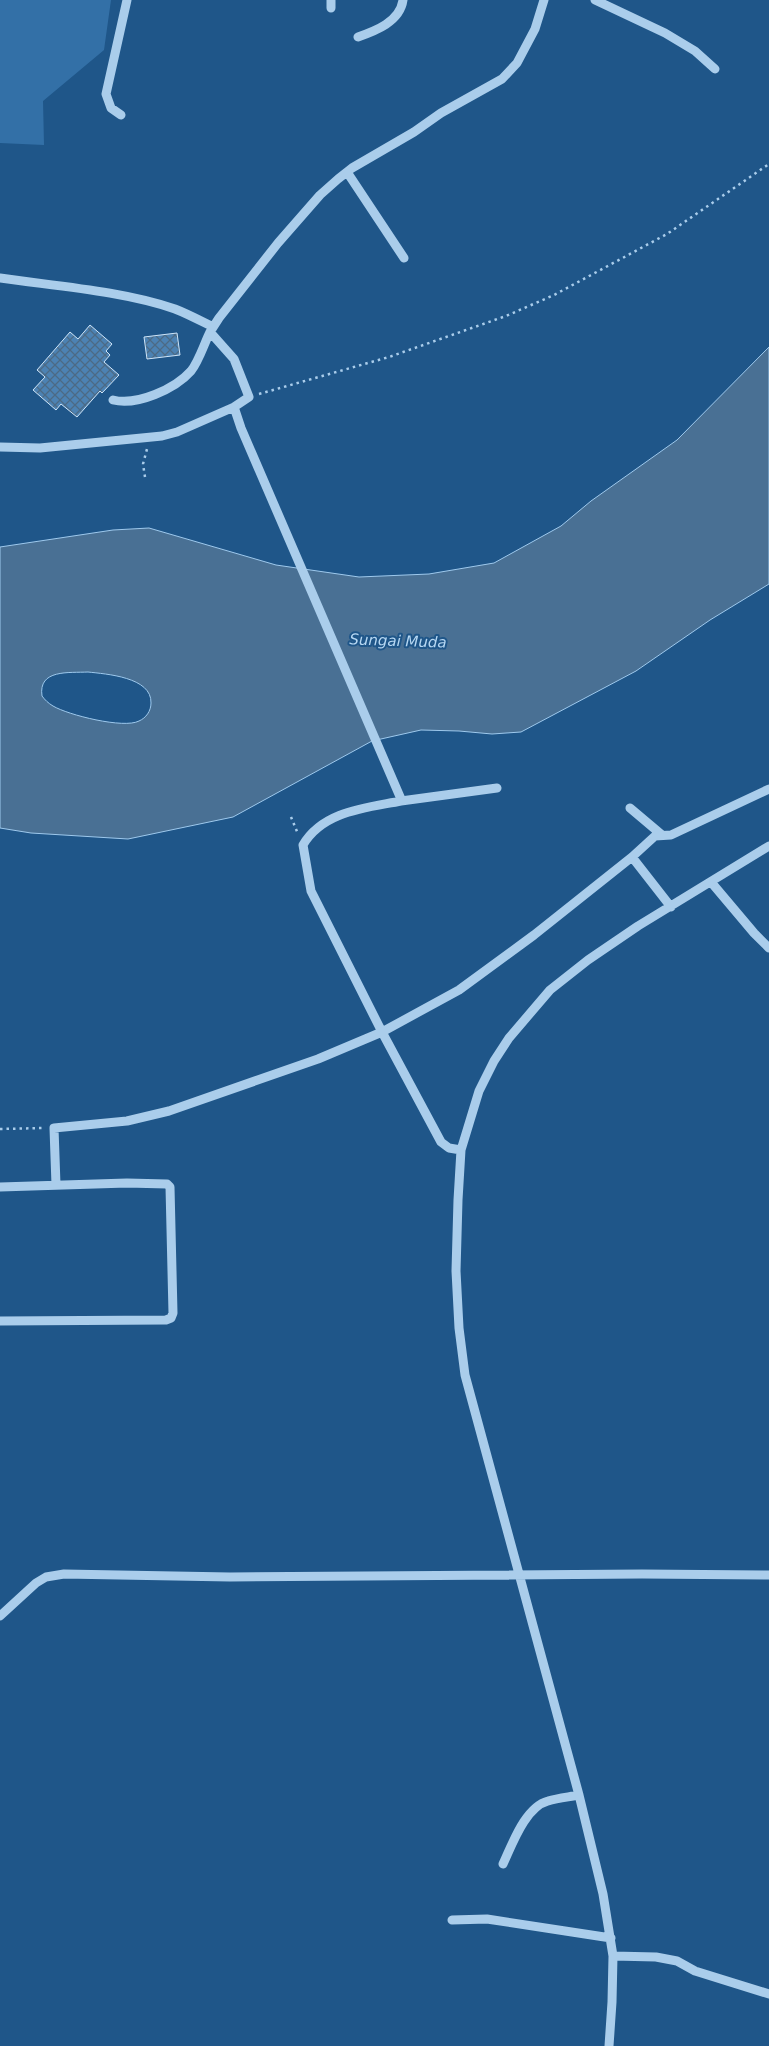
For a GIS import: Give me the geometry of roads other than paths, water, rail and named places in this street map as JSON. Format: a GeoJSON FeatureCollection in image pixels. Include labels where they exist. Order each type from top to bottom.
{"type":"FeatureCollection","features":[{"type":"Feature","properties":{"kind":"street"},"geometry":{"type":"LineString","coordinates":[[121,115],[111,108],[106,94],[126,0]]}},
{"type":"Feature","properties":{"kind":"street"},"geometry":{"type":"LineString","coordinates":[[358,37],[380,30],[397,14],[403,0]]}},
{"type":"Feature","properties":{"kind":"street"},"geometry":{"type":"LineString","coordinates":[[113,400],[126,401],[146,397],[174,386],[192,370],[212,329],[278,243],[320,196],[347,172],[502,79],[517,63],[535,28],[544,0]]}},
{"type":"Feature","properties":{"kind":"street"},"geometry":{"type":"LineString","coordinates":[[595,0],[665,33],[696,51],[715,69]]}},
{"type":"Feature","properties":{"kind":"street"},"geometry":{"type":"LineString","coordinates":[[347,172],[404,258]]}},
{"type":"Feature","properties":{"kind":"street"},"geometry":{"type":"LineString","coordinates":[[0,278],[130,298],[175,309],[212,329],[234,359],[248,397],[234,407],[176,432],[152,437],[40,448],[0,447]]}},
{"type":"Feature","properties":{"kind":"street"},"geometry":{"type":"LineString","coordinates":[[234,407],[241,428],[401,801]]}},
{"type":"Feature","properties":{"kind":"street"},"geometry":{"type":"LineString","coordinates":[[462,1150],[449,1148],[441,1142],[382,1032],[312,891],[303,845],[308,836],[317,827],[345,813],[401,801],[497,788]]}},
{"type":"Feature","properties":{"kind":"street"},"geometry":{"type":"LineString","coordinates":[[56,1185],[54,1128],[127,1121],[168,1112],[318,1059],[382,1032],[459,990],[534,935],[632,857],[655,836],[671,835],[711,818],[769,789]]}},
{"type":"Feature","properties":{"kind":"street"},"geometry":{"type":"LineString","coordinates":[[630,808],[662,835]]}},
{"type":"Feature","properties":{"kind":"street"},"geometry":{"type":"LineString","coordinates":[[609,2046],[613,1956],[603,1894],[579,1795],[518,1576],[465,1375],[459,1328],[456,1271],[458,1200],[462,1150],[479,1091],[494,1061],[509,1038],[550,990],[588,960],[638,926],[769,846]]}},
{"type":"Feature","properties":{"kind":"street"},"geometry":{"type":"LineString","coordinates":[[632,857],[671,907]]}},
{"type":"Feature","properties":{"kind":"street"},"geometry":{"type":"LineString","coordinates":[[711,882],[769,948]]}},
{"type":"Feature","properties":{"kind":"street"},"geometry":{"type":"LineString","coordinates":[[0,1187],[167,1184],[170,1187],[173,1313],[166,1320],[0,1321]]}},
{"type":"Feature","properties":{"kind":"street"},"geometry":{"type":"LineString","coordinates":[[0,1616],[46,1576],[64,1574],[230,1577],[769,1575]]}},
{"type":"Feature","properties":{"kind":"street"},"geometry":{"type":"LineString","coordinates":[[503,1864],[521,1826],[531,1813],[547,1801],[579,1795]]}},
{"type":"Feature","properties":{"kind":"street"},"geometry":{"type":"LineString","coordinates":[[452,1920],[487,1919],[611,1938]]}},
{"type":"Feature","properties":{"kind":"street"},"geometry":{"type":"LineString","coordinates":[[613,1956],[656,1957],[677,1961],[695,1971],[769,1994]]}},
{"type":"Feature","properties":{"kind":"water","name":"Sungai Muda"},"geometry":{"type":"Polygon","coordinates":[[[769,347],[769,584],[710,620],[636,671],[521,732],[492,734],[421,730],[372,741],[233,817],[128,839],[31,833],[0,828],[0,547],[113,530],[149,528],[276,565],[359,577],[429,574],[494,563],[561,526],[591,501],[677,440],[769,347]],[[88,672],[56,674],[50,677],[42,687],[42,696],[60,710],[96,720],[132,723],[142,720],[146,716],[151,703],[149,694],[144,687],[136,682],[116,676],[88,672]]]}}]}
